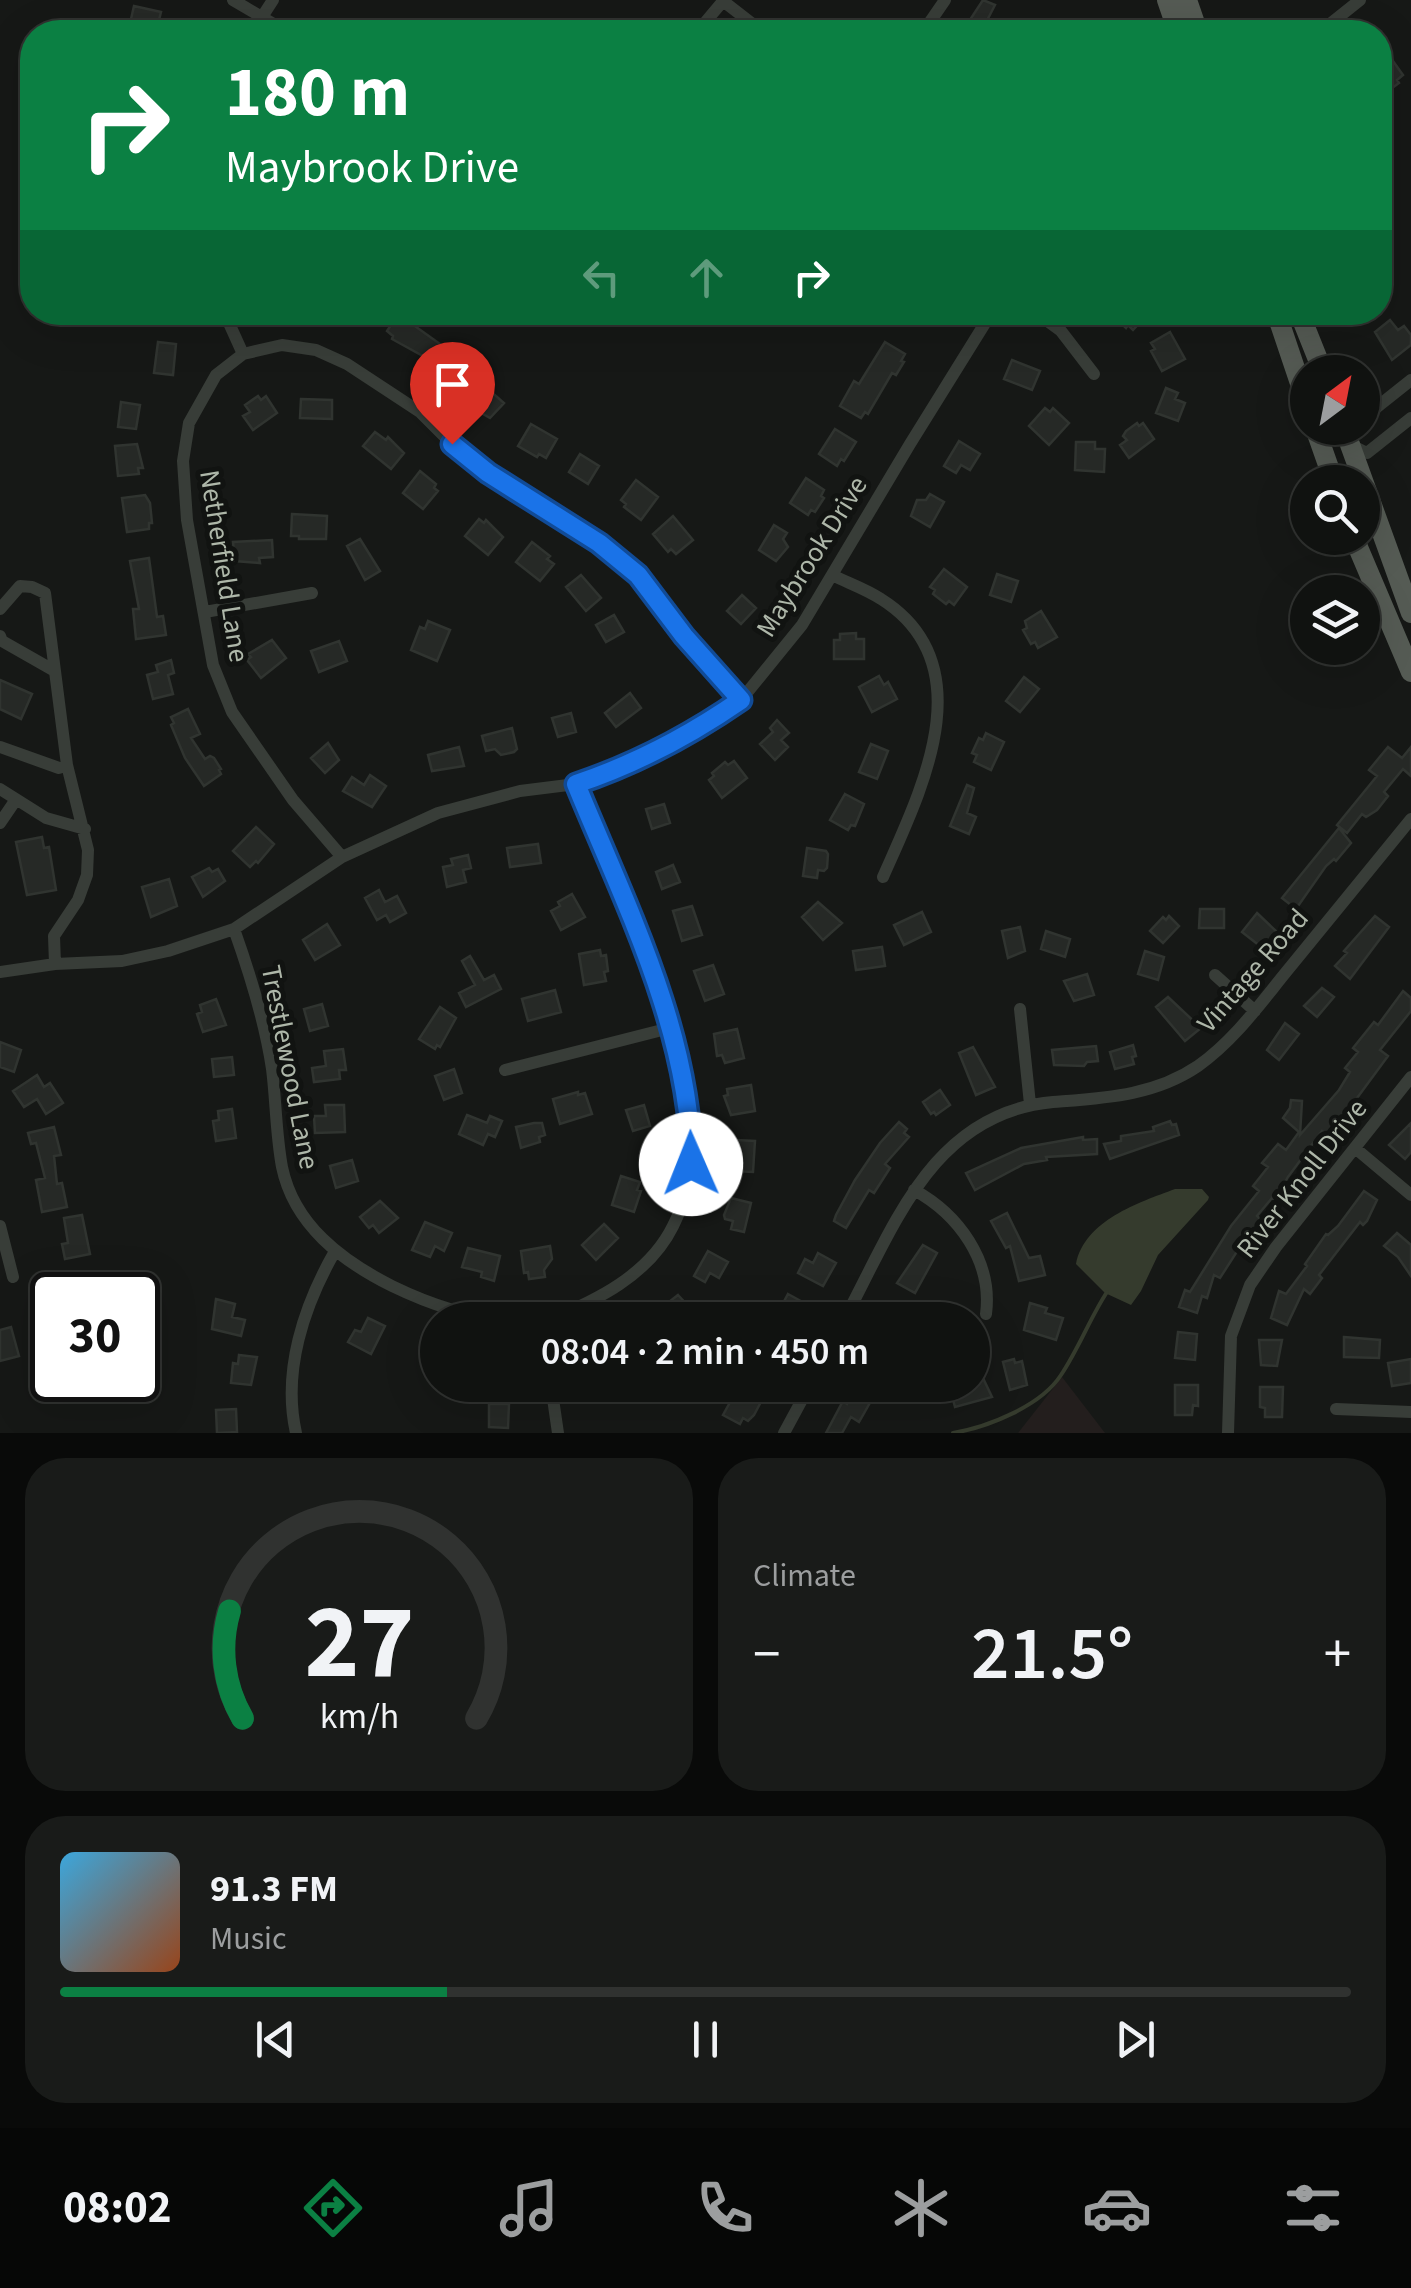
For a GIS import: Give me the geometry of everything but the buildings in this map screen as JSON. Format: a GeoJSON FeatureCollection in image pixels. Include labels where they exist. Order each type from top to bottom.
{"type":"FeatureCollection","features":[{"type":"Feature","properties":{"kind":"main road"},"geometry":{"type":"LineString","coordinates":[[1280,325],[1290,355]]}},
{"type":"Feature","properties":{"kind":"main road"},"geometry":{"type":"LineString","coordinates":[[1304,325],[1316,355]]}},
{"type":"Feature","properties":{"kind":"main road"},"geometry":{"type":"LineString","coordinates":[[1354,445],[1411,612]]}},
{"type":"Feature","properties":{"kind":"main road"},"geometry":{"type":"LineString","coordinates":[[1361,555],[1411,672]]}},
{"type":"Feature","properties":{"kind":"street"},"geometry":{"type":"LineString","coordinates":[[233,0],[267,20]]}},
{"type":"Feature","properties":{"kind":"street"},"geometry":{"type":"LineString","coordinates":[[262,17],[273,0]]}},
{"type":"Feature","properties":{"kind":"street"},"geometry":{"type":"LineString","coordinates":[[1335,20],[1360,0]]}},
{"type":"Feature","properties":{"kind":"street"},"geometry":{"type":"LineString","coordinates":[[723,1],[748,20]]}},
{"type":"Feature","properties":{"kind":"street"},"geometry":{"type":"LineString","coordinates":[[230,325],[243,354],[282,344],[316,350],[346,364],[420,412],[488,473],[562,518],[638,575],[684,636],[741,700]]}},
{"type":"Feature","properties":{"kind":"street","name":"Maybrook Drive"},"geometry":{"type":"LineString","coordinates":[[0,972],[55,964],[122,962],[234,929],[342,858],[438,814],[520,790],[576,784],[622,768],[692,734],[741,700],[802,625],[984,325]]}},
{"type":"Feature","properties":{"kind":"street"},"geometry":{"type":"LineString","coordinates":[[1053,325],[1094,374]]}},
{"type":"Feature","properties":{"kind":"street","name":"Netherfield Lane"},"geometry":{"type":"LineString","coordinates":[[243,354],[216,375],[189,424],[182,461],[187,520],[213,665],[232,712],[293,800],[342,858]]}},
{"type":"Feature","properties":{"kind":"street"},"geometry":{"type":"LineString","coordinates":[[1380,405],[1411,380]]}},
{"type":"Feature","properties":{"kind":"street"},"geometry":{"type":"LineString","coordinates":[[1380,443],[1411,418]]}},
{"type":"Feature","properties":{"kind":"street"},"geometry":{"type":"LineString","coordinates":[[832,575],[883,600],[908,622],[932,664],[938,716],[932,761],[883,878]]}},
{"type":"Feature","properties":{"kind":"street"},"geometry":{"type":"LineString","coordinates":[[0,609],[20,586],[45,593],[67,765],[85,829],[87,875],[78,900],[54,936],[55,964]]}},
{"type":"Feature","properties":{"kind":"street"},"geometry":{"type":"LineString","coordinates":[[205,612],[312,593]]}},
{"type":"Feature","properties":{"kind":"street"},"geometry":{"type":"LineString","coordinates":[[0,636],[2,642],[53,670]]}},
{"type":"Feature","properties":{"kind":"street"},"geometry":{"type":"LineString","coordinates":[[0,747],[59,768],[67,765]]}},
{"type":"Feature","properties":{"kind":"street"},"geometry":{"type":"LineString","coordinates":[[576,784],[629,913],[670,1028],[691,1119],[691,1164],[685,1200],[664,1241],[626,1280],[593,1302]]}},
{"type":"Feature","properties":{"kind":"street"},"geometry":{"type":"LineString","coordinates":[[0,789],[46,818],[85,829]]}},
{"type":"Feature","properties":{"kind":"street"},"geometry":{"type":"LineString","coordinates":[[0,823],[15,800]]}},
{"type":"Feature","properties":{"kind":"street","name":"Vintage Road"},"geometry":{"type":"LineString","coordinates":[[854,1302],[914,1190],[949,1146],[991,1119],[1030,1104],[1098,1100],[1161,1085],[1196,1067],[1255,1012],[1411,819]]}},
{"type":"Feature","properties":{"kind":"street","name":"Trestlewood Lane"},"geometry":{"type":"LineString","coordinates":[[234,929],[260,1010],[272,1067],[282,1171],[303,1217],[334,1253],[428,1302]]}},
{"type":"Feature","properties":{"kind":"street"},"geometry":{"type":"LineString","coordinates":[[1215,975],[1255,1012]]}},
{"type":"Feature","properties":{"kind":"street"},"geometry":{"type":"LineString","coordinates":[[1020,1009],[1030,1104]]}},
{"type":"Feature","properties":{"kind":"street"},"geometry":{"type":"LineString","coordinates":[[506,1070],[670,1028]]}},
{"type":"Feature","properties":{"kind":"street","name":"River Knoll Drive"},"geometry":{"type":"LineString","coordinates":[[1228,1433],[1228,1355],[1243,1300],[1276,1247],[1411,1077]]}},
{"type":"Feature","properties":{"kind":"street"},"geometry":{"type":"LineString","coordinates":[[1355,1148],[1411,1195]]}},
{"type":"Feature","properties":{"kind":"street"},"geometry":{"type":"LineString","coordinates":[[914,1190],[957,1222],[975,1252],[987,1302]]}},
{"type":"Feature","properties":{"kind":"street"},"geometry":{"type":"LineString","coordinates":[[0,1226],[13,1277]]}},
{"type":"Feature","properties":{"kind":"street"},"geometry":{"type":"LineString","coordinates":[[296,1433],[294,1372],[298,1339],[314,1290],[334,1253]]}},
{"type":"Feature","properties":{"kind":"street"},"geometry":{"type":"LineString","coordinates":[[554,1402],[558,1433]]}},
{"type":"Feature","properties":{"kind":"street"},"geometry":{"type":"LineString","coordinates":[[784,1433],[801,1402]]}},
{"type":"Feature","properties":{"kind":"street"},"geometry":{"type":"LineString","coordinates":[[1336,1409],[1411,1412]]}},
{"type":"Feature","properties":{"kind":"shaded area"},"geometry":{"type":"Polygon","coordinates":[[[1175,1189],[1202,1189],[1209,1197],[1158,1255],[1131,1305],[1105,1293],[1076,1264],[1081,1249],[1115,1215],[1175,1189]]]}},
{"type":"Feature","properties":{"kind":"shaded area"},"geometry":{"type":"Polygon","coordinates":[[[1062,1377],[1105,1433],[1018,1433],[1062,1377]]]}},
{"type":"Feature","properties":{"kind":"waterway"},"geometry":{"type":"LineString","coordinates":[[953,1433],[1013,1413],[1052,1386],[1107,1292]]}},
{"type":"Feature","properties":{"kind":"route"},"geometry":{"type":"LineString","coordinates":[[452,444],[488,473],[599,543],[638,575],[684,636],[741,700],[692,734],[622,768],[576,784],[629,913],[670,1028],[691,1119],[691,1164]]}}]}
